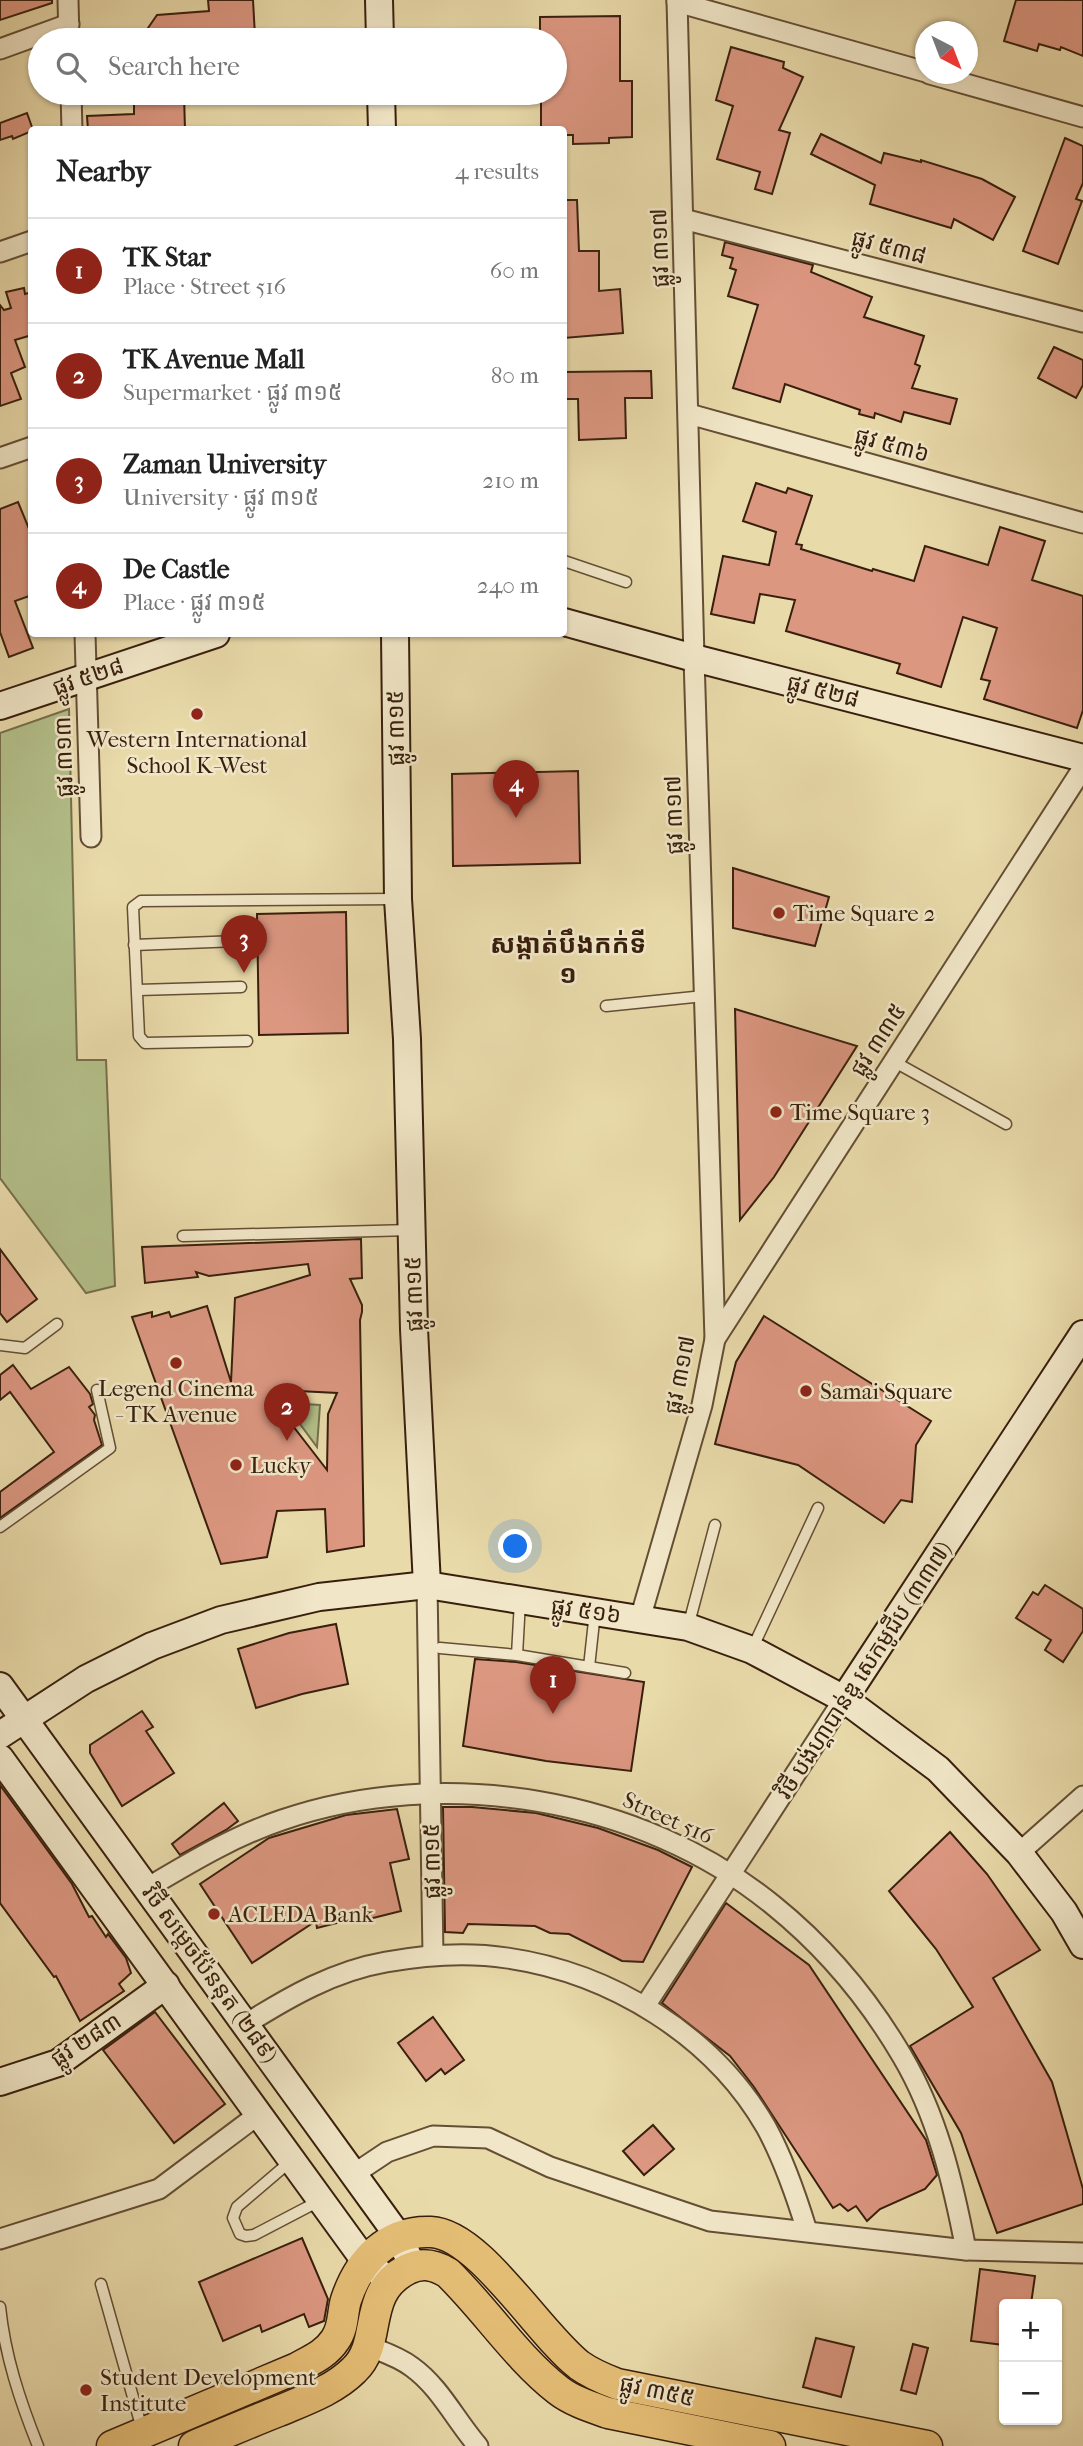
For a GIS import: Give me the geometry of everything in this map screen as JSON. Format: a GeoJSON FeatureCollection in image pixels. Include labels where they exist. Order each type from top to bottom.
{"type":"FeatureCollection","features":[{"type":"Feature","properties":{"kind":"main road","name":"ផ្លូវ ៣៥៥"},"geometry":{"type":"LineString","coordinates":[[399,2237],[413,2232],[432,2232],[447,2235],[467,2247],[556,2344],[580,2366],[609,2381],[885,2442],[927,2446]]}},
{"type":"Feature","properties":{"kind":"main road"},"geometry":{"type":"LineString","coordinates":[[112,2446],[321,2356],[340,2333],[345,2302],[365,2261],[375,2251],[399,2237]]}},
{"type":"Feature","properties":{"kind":"main road","name":"ផ្លូវ ៣៥៥"},"geometry":{"type":"LineString","coordinates":[[401,2275],[432,2266],[448,2273],[531,2365],[559,2391],[586,2406],[608,2413],[770,2446]]}},
{"type":"Feature","properties":{"kind":"main road"},"geometry":{"type":"LineString","coordinates":[[194,2446],[312,2397],[357,2368],[368,2346],[377,2304],[401,2275]]}},
{"type":"Feature","properties":{"kind":"street"},"geometry":{"type":"LineString","coordinates":[[68,0],[69,28]]}},
{"type":"Feature","properties":{"kind":"street"},"geometry":{"type":"LineString","coordinates":[[379,0],[380,28]]}},
{"type":"Feature","properties":{"kind":"street"},"geometry":{"type":"LineString","coordinates":[[677,1],[915,69]]}},
{"type":"Feature","properties":{"kind":"street","name":"ផ្លូវ ៣១៧"},"geometry":{"type":"LineString","coordinates":[[640,1619],[702,1405],[715,1339],[677,1]]}},
{"type":"Feature","properties":{"kind":"street"},"geometry":{"type":"LineString","coordinates":[[0,49],[28,42]]}},
{"type":"Feature","properties":{"kind":"street"},"geometry":{"type":"LineString","coordinates":[[967,84],[1083,117]]}},
{"type":"Feature","properties":{"kind":"street"},"geometry":{"type":"LineString","coordinates":[[71,105],[72,126]]}},
{"type":"Feature","properties":{"kind":"street"},"geometry":{"type":"LineString","coordinates":[[381,105],[382,126]]}},
{"type":"Feature","properties":{"kind":"street","name":"ផ្លូវ ៥៣៨"},"geometry":{"type":"LineString","coordinates":[[683,219],[1083,322]]}},
{"type":"Feature","properties":{"kind":"street"},"geometry":{"type":"LineString","coordinates":[[0,252],[28,242]]}},
{"type":"Feature","properties":{"kind":"street","name":"ផ្លូវ ៥៣៦"},"geometry":{"type":"LineString","coordinates":[[689,414],[1083,523]]}},
{"type":"Feature","properties":{"kind":"street"},"geometry":{"type":"LineString","coordinates":[[0,458],[28,448]]}},
{"type":"Feature","properties":{"kind":"street","name":"ផ្លូវ ៥២៨"},"geometry":{"type":"LineString","coordinates":[[567,623],[1083,758]]}},
{"type":"Feature","properties":{"kind":"street","name":"ផ្លូវ ៣១៣"},"geometry":{"type":"LineString","coordinates":[[85,637],[91,837]]}},
{"type":"Feature","properties":{"kind":"street","name":"ផ្លូវ ៥២៨"},"geometry":{"type":"LineString","coordinates":[[0,706],[207,637]]}},
{"type":"Feature","properties":{"kind":"street","name":"ផ្លូវ ៣១៥"},"geometry":{"type":"LineString","coordinates":[[395,637],[398,899],[407,1039],[427,1585],[433,1955]]}},
{"type":"Feature","properties":{"kind":"street","name":"ផ្លូវ ៣៣៥"},"geometry":{"type":"LineString","coordinates":[[715,1339],[1083,768]]}},
{"type":"Feature","properties":{"kind":"street","name":"វិថី បង់ហ្គាបាន់ឌូ សេកមូជីប (៣៣៧)"},"geometry":{"type":"LineString","coordinates":[[645,2006],[1083,1334]]}},
{"type":"Feature","properties":{"kind":"street","name":"ផ្លូវ ៥១៦"},"geometry":{"type":"LineString","coordinates":[[0,1735],[86,1679],[152,1646],[221,1620],[318,1597],[427,1585],[688,1627],[752,1650],[844,1699],[938,1769],[1019,1853],[1063,1912],[1083,1945]]}},
{"type":"Feature","properties":{"kind":"street","name":"វិថី សម្តេចប៉ែននុត (២៨៩)"},"geometry":{"type":"LineString","coordinates":[[0,1685],[399,2237],[401,2275],[365,2261],[0,1758]]}},
{"type":"Feature","properties":{"kind":"street","name":"Street 516"},"geometry":{"type":"LineString","coordinates":[[147,1888],[212,1849],[282,1820],[355,1801],[430,1793],[509,1796],[587,1811],[661,1837],[730,1875],[772,1904],[822,1950],[866,2001],[903,2058],[932,2119],[949,2170],[966,2250]]}},
{"type":"Feature","properties":{"kind":"street"},"geometry":{"type":"LineString","coordinates":[[1019,1853],[1083,1796]]}},
{"type":"Feature","properties":{"kind":"street"},"geometry":{"type":"LineString","coordinates":[[246,2024],[289,1997],[335,1976],[383,1962],[433,1955],[507,1957],[579,1975],[645,2006],[691,2039],[732,2080],[765,2126],[790,2176],[807,2231]]}},
{"type":"Feature","properties":{"kind":"street","name":"ផ្លូវ ២៨៣"},"geometry":{"type":"LineString","coordinates":[[0,2082],[58,2063],[166,1985]]}},
{"type":"Feature","properties":{"kind":"street"},"geometry":{"type":"LineString","coordinates":[[0,2239],[159,2189],[259,2114]]}},
{"type":"Feature","properties":{"kind":"street"},"geometry":{"type":"LineString","coordinates":[[354,2174],[387,2152],[433,2136],[488,2138],[550,2167],[710,2221],[966,2250],[1083,2253]]}},
{"type":"Feature","properties":{"kind":"street"},"geometry":{"type":"LineString","coordinates":[[368,2346],[414,2368],[430,2384],[478,2446]]}},
{"type":"Feature","properties":{"kind":"lane"},"geometry":{"type":"LineString","coordinates":[[567,562],[626,582]]}},
{"type":"Feature","properties":{"kind":"lane"},"geometry":{"type":"LineString","coordinates":[[247,1041],[145,1043],[139,1035],[133,907],[141,901],[398,899]]}},
{"type":"Feature","properties":{"kind":"lane"},"geometry":{"type":"LineString","coordinates":[[134,945],[238,941]]}},
{"type":"Feature","properties":{"kind":"lane"},"geometry":{"type":"LineString","coordinates":[[138,990],[241,987]]}},
{"type":"Feature","properties":{"kind":"lane"},"geometry":{"type":"LineString","coordinates":[[606,1006],[704,996]]}},
{"type":"Feature","properties":{"kind":"lane"},"geometry":{"type":"LineString","coordinates":[[893,1061],[1006,1125]]}},
{"type":"Feature","properties":{"kind":"lane"},"geometry":{"type":"LineString","coordinates":[[183,1236],[412,1230]]}},
{"type":"Feature","properties":{"kind":"lane"},"geometry":{"type":"LineString","coordinates":[[0,1345],[25,1348],[57,1324]]}},
{"type":"Feature","properties":{"kind":"lane"},"geometry":{"type":"LineString","coordinates":[[0,1527],[110,1448],[97,1390]]}},
{"type":"Feature","properties":{"kind":"lane"},"geometry":{"type":"LineString","coordinates":[[752,1650],[817,1508]]}},
{"type":"Feature","properties":{"kind":"lane"},"geometry":{"type":"LineString","coordinates":[[688,1627],[715,1525]]}},
{"type":"Feature","properties":{"kind":"lane"},"geometry":{"type":"LineString","coordinates":[[517,1655],[520,1601]]}},
{"type":"Feature","properties":{"kind":"lane"},"geometry":{"type":"LineString","coordinates":[[589,1667],[595,1612]]}},
{"type":"Feature","properties":{"kind":"lane"},"geometry":{"type":"LineString","coordinates":[[440,1648],[517,1655],[625,1672]]}},
{"type":"Feature","properties":{"kind":"lane"},"geometry":{"type":"LineString","coordinates":[[292,2160],[237,2207],[233,2218],[240,2234],[254,2235],[321,2200]]}},
{"type":"Feature","properties":{"kind":"lane"},"geometry":{"type":"LineString","coordinates":[[101,2284],[143,2433]]}},
{"type":"Feature","properties":{"kind":"lane"},"geometry":{"type":"LineString","coordinates":[[0,2307],[3,2336],[19,2397],[38,2446]]}},
{"type":"Feature","properties":{"kind":"green space"},"geometry":{"type":"Polygon","coordinates":[[[69,709],[77,1060],[106,1060],[115,1286],[86,1293],[0,1178],[0,733],[69,709]]]}},
{"type":"Feature","properties":{"kind":"green space"},"geometry":{"type":"Polygon","coordinates":[[[304,1404],[320,1405],[317,1447],[300,1424],[304,1404]]]}},
{"type":"Feature","properties":{"kind":"building"},"geometry":{"type":"Polygon","coordinates":[[[0,0],[52,0],[52,3],[0,20],[0,0]]]}},
{"type":"Feature","properties":{"kind":"building"},"geometry":{"type":"Polygon","coordinates":[[[208,0],[253,0],[255,28],[148,28],[157,15],[209,11],[208,0]]]}},
{"type":"Feature","properties":{"kind":"building"},"geometry":{"type":"Polygon","coordinates":[[[1016,0],[1083,0],[1083,56],[1061,47],[1060,50],[1039,44],[1037,51],[1004,41],[1016,0]]]}},
{"type":"Feature","properties":{"kind":"building"},"geometry":{"type":"Polygon","coordinates":[[[620,16],[620,81],[632,81],[632,137],[609,138],[609,143],[573,144],[573,135],[567,135],[567,126],[541,126],[541,105],[567,105],[567,28],[540,28],[540,17],[620,16]]]}},
{"type":"Feature","properties":{"kind":"building"},"geometry":{"type":"Polygon","coordinates":[[[731,47],[784,62],[783,68],[803,77],[779,130],[790,133],[772,194],[755,189],[760,172],[717,159],[733,106],[716,100],[731,47]]]}},
{"type":"Feature","properties":{"kind":"building"},"geometry":{"type":"Polygon","coordinates":[[[134,105],[184,105],[185,126],[88,126],[87,116],[134,114],[134,105]]]}},
{"type":"Feature","properties":{"kind":"building"},"geometry":{"type":"Polygon","coordinates":[[[27,113],[32,126],[28,126],[28,132],[13,139],[12,136],[0,140],[0,123],[27,113]]]}},
{"type":"Feature","properties":{"kind":"building"},"geometry":{"type":"Polygon","coordinates":[[[821,134],[881,163],[884,153],[921,160],[982,179],[1015,197],[993,240],[954,219],[951,228],[870,204],[875,185],[811,154],[821,134]]]}},
{"type":"Feature","properties":{"kind":"building"},"geometry":{"type":"Polygon","coordinates":[[[1065,138],[1083,146],[1083,183],[1076,199],[1082,201],[1058,264],[1023,251],[1065,138]]]}},
{"type":"Feature","properties":{"kind":"building"},"geometry":{"type":"Polygon","coordinates":[[[567,200],[577,200],[579,251],[599,251],[599,291],[620,289],[623,333],[567,338],[567,200]]]}},
{"type":"Feature","properties":{"kind":"building"},"geometry":{"type":"Polygon","coordinates":[[[725,242],[813,265],[811,272],[872,297],[864,317],[924,336],[915,364],[920,366],[912,388],[957,399],[950,424],[904,412],[901,422],[875,413],[874,418],[859,414],[860,410],[785,384],[780,402],[733,388],[758,305],[728,296],[736,270],[730,268],[733,258],[722,255],[725,242]]]}},
{"type":"Feature","properties":{"kind":"building"},"geometry":{"type":"Polygon","coordinates":[[[24,288],[25,294],[28,293],[28,336],[15,340],[25,367],[11,373],[21,399],[0,406],[0,305],[4,310],[11,308],[6,292],[24,288]]]}},
{"type":"Feature","properties":{"kind":"building"},"geometry":{"type":"Polygon","coordinates":[[[1054,347],[1083,360],[1083,385],[1076,398],[1038,378],[1054,347]]]}},
{"type":"Feature","properties":{"kind":"building"},"geometry":{"type":"Polygon","coordinates":[[[651,371],[652,398],[625,398],[626,438],[579,440],[578,399],[567,399],[567,372],[651,371]]]}},
{"type":"Feature","properties":{"kind":"building"},"geometry":{"type":"Polygon","coordinates":[[[756,483],[786,493],[788,488],[812,496],[796,544],[802,545],[801,549],[914,581],[925,546],[988,565],[1000,527],[1045,541],[1032,580],[1083,596],[1083,710],[1077,728],[984,699],[990,681],[981,679],[997,628],[963,617],[941,687],[897,673],[900,664],[786,631],[795,600],[760,594],[754,623],[711,614],[723,556],[769,565],[776,532],[743,521],[756,483]]]}},
{"type":"Feature","properties":{"kind":"building"},"geometry":{"type":"Polygon","coordinates":[[[18,502],[28,526],[28,596],[15,601],[33,648],[9,657],[0,632],[0,509],[18,502]]]}},
{"type":"Feature","properties":{"kind":"building"},"geometry":{"type":"Polygon","coordinates":[[[578,771],[580,863],[453,866],[452,774],[578,771]]]}},
{"type":"Feature","properties":{"kind":"building","name":"Time Square 2"},"geometry":{"type":"Polygon","coordinates":[[[733,868],[829,897],[815,946],[733,928],[733,868]]]}},
{"type":"Feature","properties":{"kind":"building"},"geometry":{"type":"Polygon","coordinates":[[[346,912],[348,1033],[259,1035],[257,914],[346,912]]]}},
{"type":"Feature","properties":{"kind":"building","name":"Time Square 3"},"geometry":{"type":"Polygon","coordinates":[[[735,1009],[857,1046],[774,1177],[740,1220],[735,1009]]]}},
{"type":"Feature","properties":{"kind":"building"},"geometry":{"type":"Polygon","coordinates":[[[361,1239],[362,1278],[350,1279],[362,1305],[360,1320],[364,1546],[327,1552],[325,1509],[277,1511],[267,1557],[221,1564],[132,1317],[152,1312],[152,1317],[169,1312],[171,1317],[207,1306],[231,1382],[235,1298],[310,1275],[308,1264],[209,1276],[196,1272],[198,1277],[145,1283],[142,1247],[361,1239]],[[298,1391],[293,1426],[327,1470],[328,1414],[337,1393],[298,1391]]]}},
{"type":"Feature","properties":{"kind":"building"},"geometry":{"type":"Polygon","coordinates":[[[0,1249],[37,1299],[7,1322],[0,1313],[0,1249]]]}},
{"type":"Feature","properties":{"kind":"building","name":"Samai Square"},"geometry":{"type":"Polygon","coordinates":[[[764,1316],[931,1421],[916,1445],[912,1502],[901,1500],[884,1523],[798,1465],[715,1444],[736,1362],[764,1316]]]}},
{"type":"Feature","properties":{"kind":"building"},"geometry":{"type":"Polygon","coordinates":[[[13,1365],[31,1389],[69,1367],[90,1394],[93,1404],[89,1407],[95,1415],[94,1420],[102,1445],[0,1518],[0,1492],[54,1452],[10,1392],[0,1400],[0,1375],[13,1365]]]}},
{"type":"Feature","properties":{"kind":"building"},"geometry":{"type":"Polygon","coordinates":[[[1045,1585],[1083,1609],[1083,1631],[1063,1662],[1045,1650],[1051,1640],[1016,1618],[1033,1592],[1038,1595],[1045,1585]]]}},
{"type":"Feature","properties":{"kind":"building"},"geometry":{"type":"Polygon","coordinates":[[[336,1624],[348,1684],[256,1708],[238,1649],[289,1633],[336,1624]]]}},
{"type":"Feature","properties":{"kind":"building"},"geometry":{"type":"Polygon","coordinates":[[[475,1659],[516,1662],[644,1682],[631,1771],[546,1761],[463,1746],[475,1659]]]}},
{"type":"Feature","properties":{"kind":"building"},"geometry":{"type":"Polygon","coordinates":[[[142,1711],[153,1727],[146,1731],[174,1773],[122,1806],[90,1753],[90,1745],[142,1711]]]}},
{"type":"Feature","properties":{"kind":"building"},"geometry":{"type":"Polygon","coordinates":[[[0,1785],[72,1884],[89,1917],[92,1916],[106,1937],[108,1934],[126,1958],[131,1973],[119,1984],[124,1991],[80,2021],[56,1976],[54,1977],[0,1903],[0,1785]]]}},
{"type":"Feature","properties":{"kind":"building"},"geometry":{"type":"Polygon","coordinates":[[[224,1803],[238,1821],[180,1855],[172,1844],[224,1803]]]}},
{"type":"Feature","properties":{"kind":"building"},"geometry":{"type":"Polygon","coordinates":[[[443,1807],[536,1813],[598,1828],[658,1850],[692,1867],[643,1962],[622,1961],[569,1934],[550,1933],[535,1926],[468,1924],[463,1933],[445,1932],[443,1807]]]}},
{"type":"Feature","properties":{"kind":"building"},"geometry":{"type":"Polygon","coordinates":[[[397,1809],[409,1859],[390,1863],[401,1911],[361,1921],[360,1917],[317,1928],[316,1921],[252,1963],[200,1884],[269,1838],[346,1815],[397,1809]]]}},
{"type":"Feature","properties":{"kind":"building"},"geometry":{"type":"Polygon","coordinates":[[[950,1832],[987,1874],[1040,1950],[993,1978],[1052,2082],[1083,2189],[1083,2204],[997,2233],[961,2133],[910,2046],[973,2007],[936,1949],[889,1891],[950,1832]]]}},
{"type":"Feature","properties":{"kind":"building"},"geometry":{"type":"Polygon","coordinates":[[[726,1903],[809,1965],[926,2140],[937,2175],[925,2189],[880,2209],[867,2221],[856,2206],[848,2211],[840,2204],[833,2208],[754,2087],[730,2056],[662,2003],[726,1903]]]}},
{"type":"Feature","properties":{"kind":"building"},"geometry":{"type":"Polygon","coordinates":[[[155,2012],[225,2104],[174,2143],[103,2050],[155,2012]]]}},
{"type":"Feature","properties":{"kind":"building"},"geometry":{"type":"Polygon","coordinates":[[[433,2017],[464,2060],[445,2074],[441,2069],[426,2081],[398,2043],[433,2017]]]}},
{"type":"Feature","properties":{"kind":"building"},"geometry":{"type":"Polygon","coordinates":[[[653,2125],[674,2149],[644,2175],[623,2151],[653,2125]]]}},
{"type":"Feature","properties":{"kind":"building"},"geometry":{"type":"Polygon","coordinates":[[[302,2238],[328,2299],[324,2321],[309,2327],[304,2314],[262,2332],[260,2325],[223,2341],[199,2282],[302,2238]]]}},
{"type":"Feature","properties":{"kind":"building"},"geometry":{"type":"Polygon","coordinates":[[[980,2269],[1035,2276],[1032,2299],[999,2299],[999,2344],[971,2341],[980,2269]]]}},
{"type":"Feature","properties":{"kind":"building"},"geometry":{"type":"Polygon","coordinates":[[[816,2338],[854,2347],[841,2397],[803,2387],[816,2338]]]}},
{"type":"Feature","properties":{"kind":"building"},"geometry":{"type":"Polygon","coordinates":[[[913,2344],[928,2348],[916,2394],[901,2390],[913,2344]]]}},
{"type":"Feature","properties":{"kind":"place","name":"Western International School K-West"},"geometry":{"type":"Point","coordinates":[197,714]}},
{"type":"Feature","properties":{"kind":"place","name":"De Castle"},"geometry":{"type":"Point","coordinates":[516,818]}},
{"type":"Feature","properties":{"kind":"place","name":"Time Square 2"},"geometry":{"type":"Point","coordinates":[779,913]}},
{"type":"Feature","properties":{"kind":"place","name":"Zaman University"},"geometry":{"type":"Point","coordinates":[244,973]}},
{"type":"Feature","properties":{"kind":"place","name":"Time Square 3"},"geometry":{"type":"Point","coordinates":[776,1112]}},
{"type":"Feature","properties":{"kind":"place","name":"Legend Cinema - TK Avenue"},"geometry":{"type":"Point","coordinates":[176,1363]}},
{"type":"Feature","properties":{"kind":"place","name":"Samai Square"},"geometry":{"type":"Point","coordinates":[806,1391]}},
{"type":"Feature","properties":{"kind":"place","name":"TK Avenue Mall"},"geometry":{"type":"Point","coordinates":[287,1441]}},
{"type":"Feature","properties":{"kind":"place","name":"Lucky"},"geometry":{"type":"Point","coordinates":[236,1465]}},
{"type":"Feature","properties":{"kind":"place","name":"TK Star"},"geometry":{"type":"Point","coordinates":[553,1714]}},
{"type":"Feature","properties":{"kind":"place","name":"ACLEDA Bank"},"geometry":{"type":"Point","coordinates":[214,1914]}},
{"type":"Feature","properties":{"kind":"place","name":"Student Development Institute"},"geometry":{"type":"Point","coordinates":[86,2390]}},
{"type":"Feature","properties":{"kind":"district","name":"សង្កាត់បឹងកក់ទី ១"},"geometry":{"type":"Point","coordinates":[568,959]}}]}
